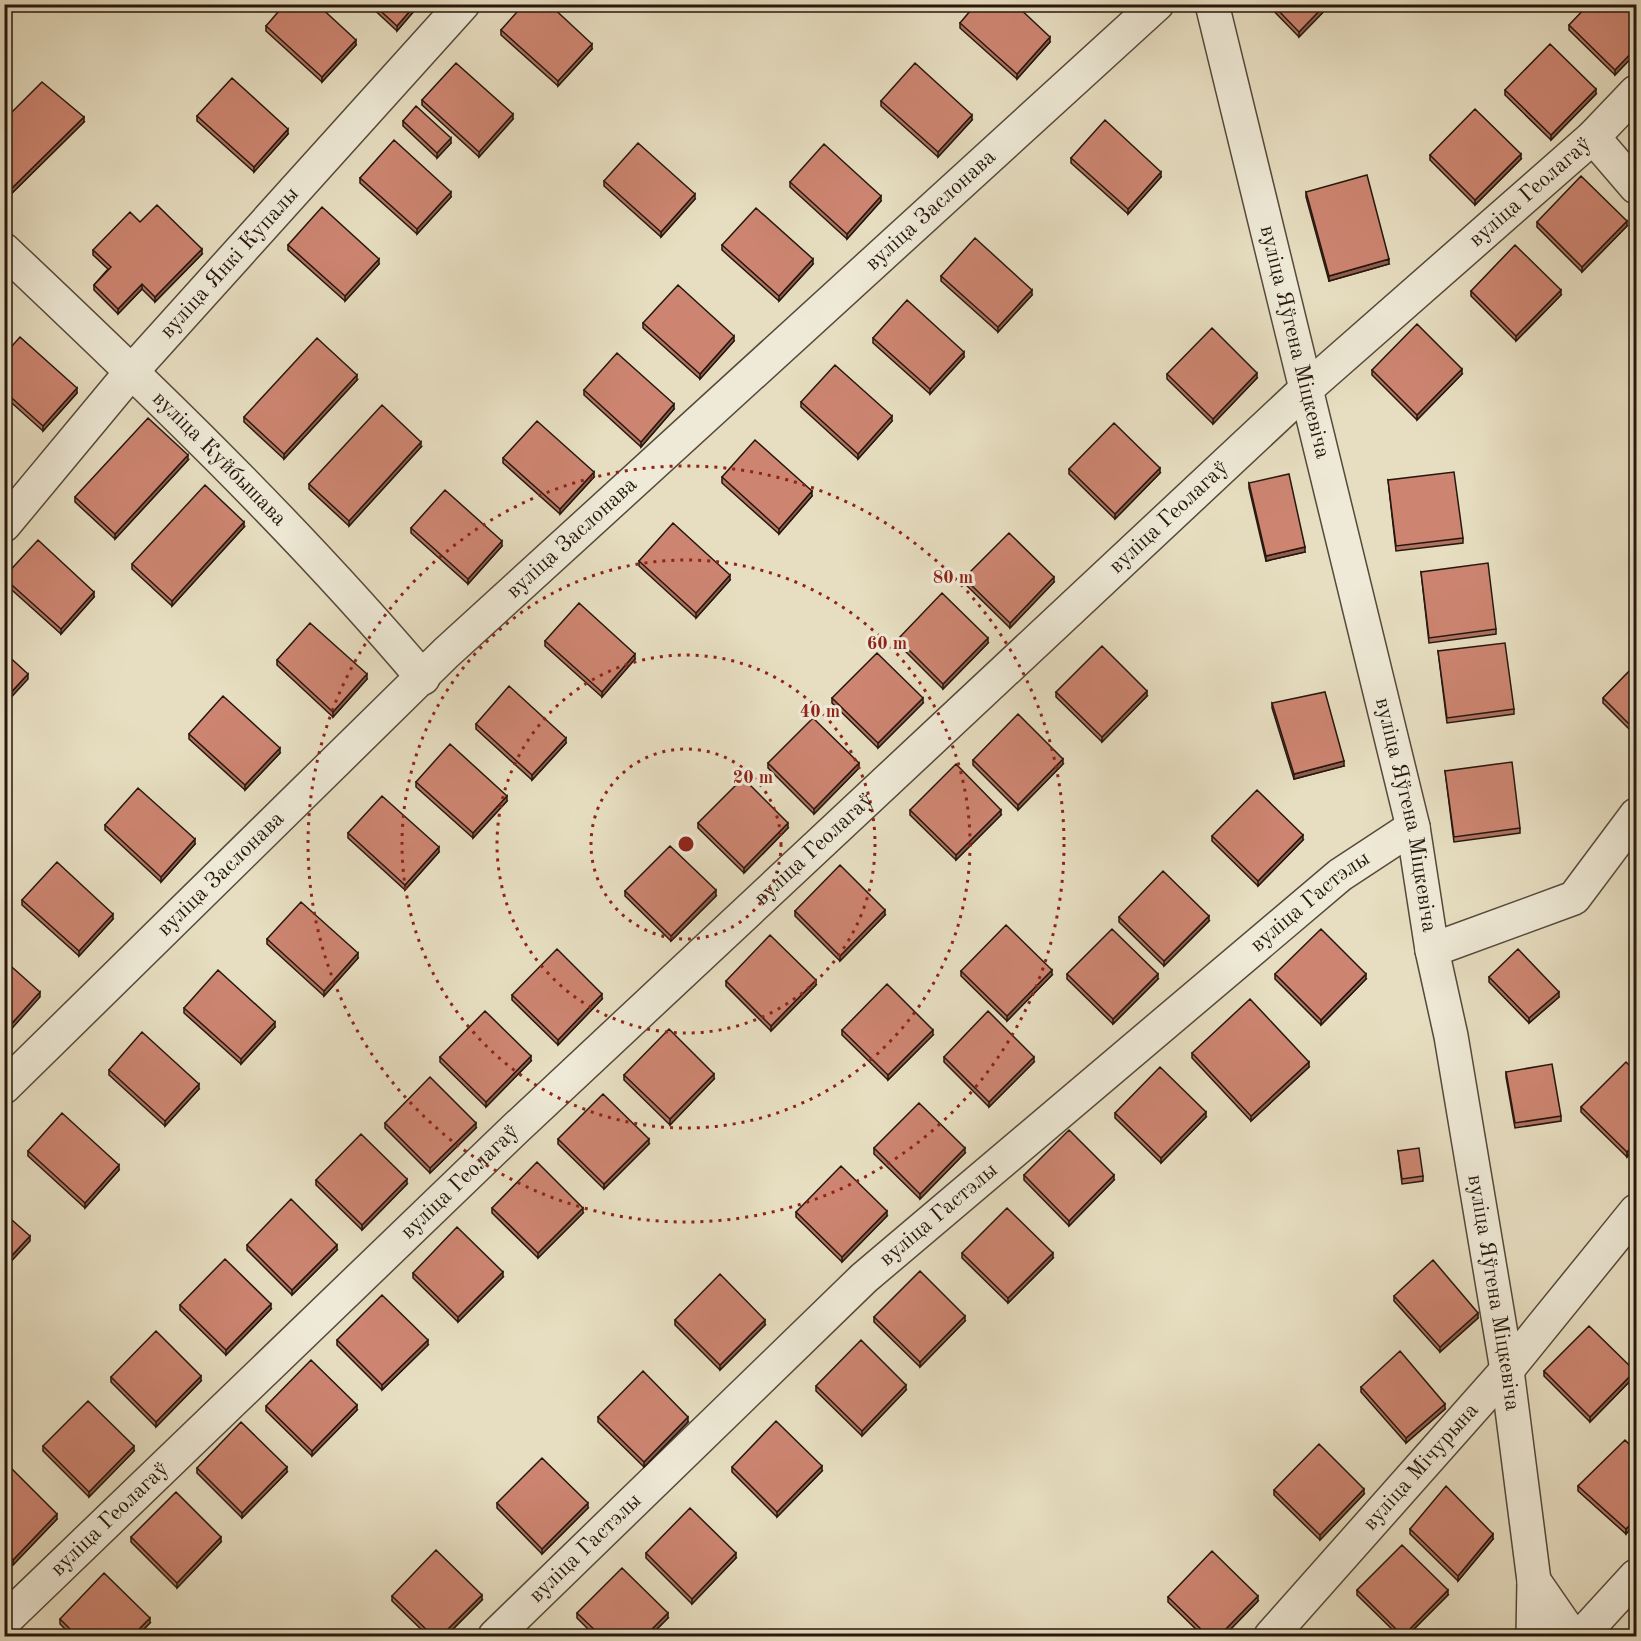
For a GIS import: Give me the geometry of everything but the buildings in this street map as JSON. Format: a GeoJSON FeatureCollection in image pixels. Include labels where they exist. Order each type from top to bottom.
{"type":"FeatureCollection","features":[{"type":"Feature","properties":{"kind":"street","name":"вуліца Янкі Купалы"},"geometry":{"type":"LineString","coordinates":[[4,525],[132,371],[463,4]]}},
{"type":"Feature","properties":{"kind":"street","name":"вуліца Заслонава"},"geometry":{"type":"LineString","coordinates":[[4,1087],[446,653],[1157,4]]}},
{"type":"Feature","properties":{"kind":"street","name":"вуліца Яўгена Міцкевіча"},"geometry":{"type":"LineString","coordinates":[[1212,4],[1413,827],[1432,950],[1451,1036],[1507,1370],[1534,1581],[1533,1636]]}},
{"type":"Feature","properties":{"kind":"street","name":"вуліца Геолагаў"},"geometry":{"type":"LineString","coordinates":[[4,1621],[515,1129],[1305,390],[1593,137],[1636,92]]}},
{"type":"Feature","properties":{"kind":"street"},"geometry":{"type":"LineString","coordinates":[[1593,137],[1636,188]]}},
{"type":"Feature","properties":{"kind":"street","name":"вуліца Куйбышава"},"geometry":{"type":"LineString","coordinates":[[4,250],[132,371],[360,604],[423,678]]}},
{"type":"Feature","properties":{"kind":"street"},"geometry":{"type":"LineString","coordinates":[[1432,950],[1574,898],[1636,816]]}},
{"type":"Feature","properties":{"kind":"street","name":"вуліца Гастэлы"},"geometry":{"type":"LineString","coordinates":[[495,1636],[864,1278],[1340,876],[1413,827]]}},
{"type":"Feature","properties":{"kind":"street","name":"вуліца Мічурына"},"geometry":{"type":"LineString","coordinates":[[1271,1636],[1507,1370],[1636,1211]]}},
{"type":"Feature","properties":{"kind":"street"},"geometry":{"type":"LineString","coordinates":[[1581,1636],[1636,1576]]}},
{"type":"Feature","properties":{"kind":"street"},"geometry":{"type":"LineString","coordinates":[[1534,1581],[1572,1636]]}}]}
